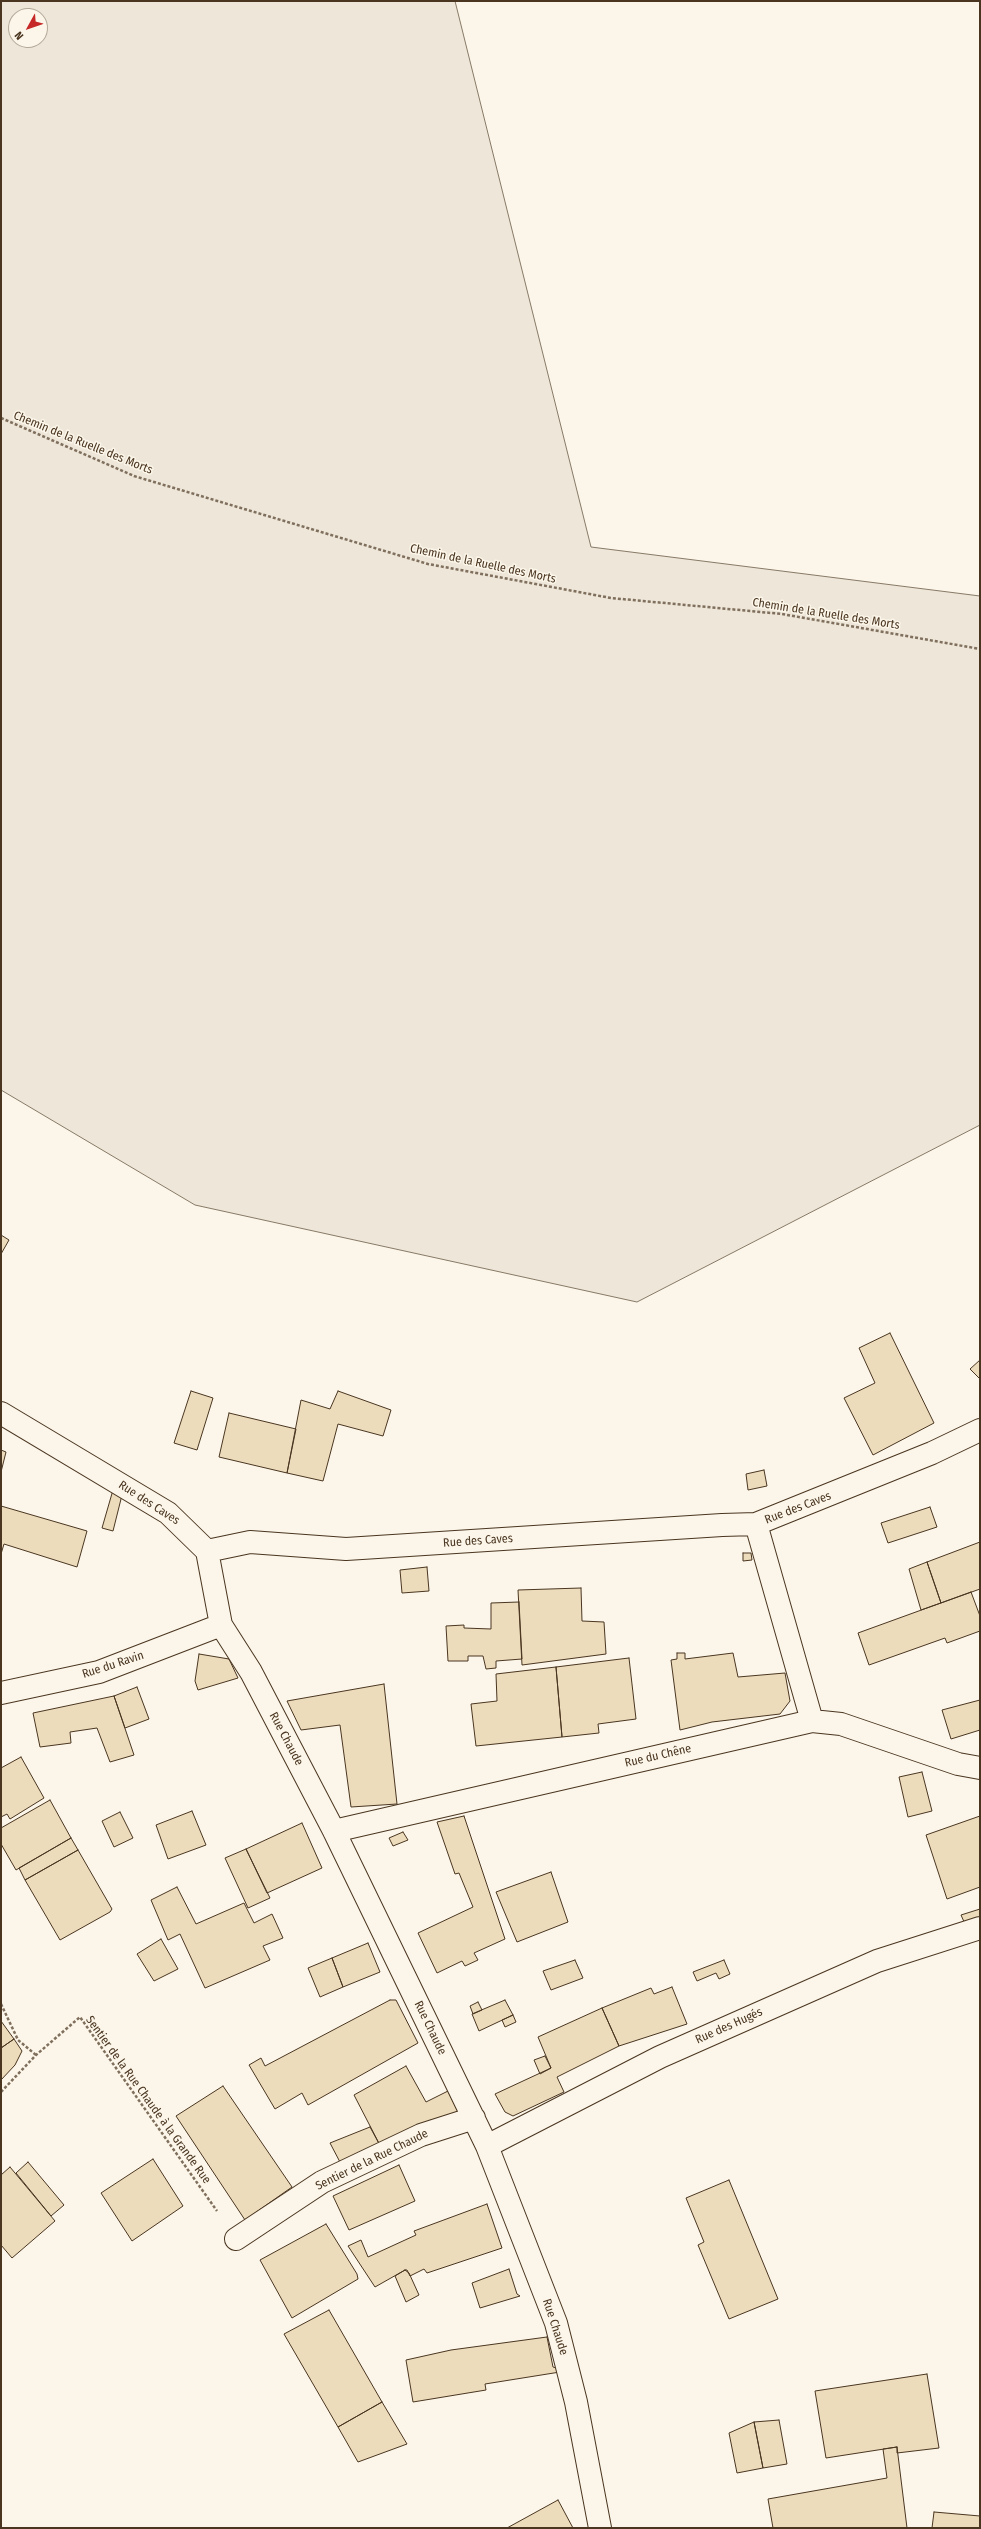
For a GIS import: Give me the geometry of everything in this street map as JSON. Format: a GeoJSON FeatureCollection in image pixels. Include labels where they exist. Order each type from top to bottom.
{"type":"FeatureCollection","features":[{"type":"Feature","properties":{"kind":"street","name":"Rue des Caves"},"geometry":{"type":"LineString","coordinates":[[1,1412],[168,1513],[207,1551],[250,1542],[346,1549],[756,1524],[932,1453],[980,1430]]}},
{"type":"Feature","properties":{"kind":"street"},"geometry":{"type":"LineString","coordinates":[[756,1524],[812,1721]]}},
{"type":"Feature","properties":{"kind":"street","name":"Rue Chaude"},"geometry":{"type":"LineString","coordinates":[[207,1551],[221,1625],[251,1672],[334,1830],[487,2146],[556,2323],[576,2402],[600,2528]]}},
{"type":"Feature","properties":{"kind":"street","name":"Rue du Ravin"},"geometry":{"type":"LineString","coordinates":[[1,1693],[99,1672],[221,1625]]}},
{"type":"Feature","properties":{"kind":"street","name":"Rue du Chêne"},"geometry":{"type":"LineString","coordinates":[[334,1830],[812,1721],[841,1724],[958,1764],[980,1768]]}},
{"type":"Feature","properties":{"kind":"street","name":"Rue des Hugés"},"geometry":{"type":"LineString","coordinates":[[487,2146],[660,2057],[877,1961],[980,1928]]}},
{"type":"Feature","properties":{"kind":"street","name":"Sentier de la Rue Chaude"},"geometry":{"type":"LineString","coordinates":[[236,2239],[322,2182],[421,2135],[474,2118]]}},
{"type":"Feature","properties":{"kind":"path","name":"Chemin de la Ruelle des Morts"},"geometry":{"type":"LineString","coordinates":[[1,418],[134,476],[428,564],[611,598],[782,614],[980,649]]}},
{"type":"Feature","properties":{"kind":"path"},"geometry":{"type":"LineString","coordinates":[[1,2004],[18,2040],[36,2055]]}},
{"type":"Feature","properties":{"kind":"path","name":"Sentier de la Rue Chaude à la Grande Rue"},"geometry":{"type":"LineString","coordinates":[[1,2092],[36,2055],[80,2017],[236,2239]]}},
{"type":"Feature","properties":{"kind":"shaded area"},"geometry":{"type":"Polygon","coordinates":[[[1,1],[455,1],[591,547],[980,596],[980,1125],[637,1302],[195,1205],[1,1090],[1,1]]]}},
{"type":"Feature","properties":{"kind":"building"},"geometry":{"type":"Polygon","coordinates":[[[1,1235],[9,1240],[1,1254],[1,1235]]]}},
{"type":"Feature","properties":{"kind":"building"},"geometry":{"type":"Polygon","coordinates":[[[890,1333],[934,1423],[873,1455],[844,1398],[875,1383],[859,1348],[890,1333]]]}},
{"type":"Feature","properties":{"kind":"building"},"geometry":{"type":"Polygon","coordinates":[[[980,1360],[980,1379],[970,1369],[980,1360]]]}},
{"type":"Feature","properties":{"kind":"building"},"geometry":{"type":"Polygon","coordinates":[[[191,1391],[213,1398],[197,1450],[174,1443],[191,1391]]]}},
{"type":"Feature","properties":{"kind":"building"},"geometry":{"type":"Polygon","coordinates":[[[338,1391],[391,1410],[383,1436],[338,1424],[323,1481],[287,1473],[301,1400],[330,1409],[338,1391]]]}},
{"type":"Feature","properties":{"kind":"building"},"geometry":{"type":"Polygon","coordinates":[[[229,1413],[296,1429],[287,1473],[219,1457],[229,1413]]]}},
{"type":"Feature","properties":{"kind":"building"},"geometry":{"type":"Polygon","coordinates":[[[1,1450],[6,1452],[1,1472],[1,1450]]]}},
{"type":"Feature","properties":{"kind":"building"},"geometry":{"type":"Polygon","coordinates":[[[764,1470],[767,1486],[748,1490],[746,1474],[764,1470]]]}},
{"type":"Feature","properties":{"kind":"building"},"geometry":{"type":"Polygon","coordinates":[[[113,1490],[122,1495],[113,1531],[102,1528],[113,1490]]]}},
{"type":"Feature","properties":{"kind":"building"},"geometry":{"type":"Polygon","coordinates":[[[1,1506],[87,1531],[77,1567],[4,1544],[1,1554],[1,1506]]]}},
{"type":"Feature","properties":{"kind":"building"},"geometry":{"type":"Polygon","coordinates":[[[930,1507],[937,1527],[888,1543],[881,1523],[930,1507]]]}},
{"type":"Feature","properties":{"kind":"building"},"geometry":{"type":"Polygon","coordinates":[[[980,1542],[980,1589],[941,1603],[927,1562],[980,1542]]]}},
{"type":"Feature","properties":{"kind":"building"},"geometry":{"type":"Polygon","coordinates":[[[743,1553],[751,1553],[752,1560],[743,1561],[743,1553]]]}},
{"type":"Feature","properties":{"kind":"building"},"geometry":{"type":"Polygon","coordinates":[[[927,1562],[941,1603],[921,1610],[909,1569],[927,1562]]]}},
{"type":"Feature","properties":{"kind":"building"},"geometry":{"type":"Polygon","coordinates":[[[427,1567],[429,1591],[402,1593],[400,1570],[427,1567]]]}},
{"type":"Feature","properties":{"kind":"building"},"geometry":{"type":"Polygon","coordinates":[[[581,1588],[582,1621],[604,1622],[606,1654],[522,1665],[518,1590],[581,1588]]]}},
{"type":"Feature","properties":{"kind":"building"},"geometry":{"type":"Polygon","coordinates":[[[971,1592],[980,1616],[980,1631],[947,1643],[945,1638],[869,1665],[858,1633],[971,1592]]]}},
{"type":"Feature","properties":{"kind":"building"},"geometry":{"type":"Polygon","coordinates":[[[519,1602],[522,1659],[496,1661],[496,1668],[486,1669],[483,1656],[468,1656],[468,1661],[448,1661],[446,1626],[464,1625],[464,1628],[491,1629],[491,1603],[519,1602]]]}},
{"type":"Feature","properties":{"kind":"building"},"geometry":{"type":"Polygon","coordinates":[[[677,1653],[685,1653],[685,1659],[733,1653],[738,1677],[785,1673],[790,1701],[780,1714],[712,1722],[680,1730],[671,1660],[677,1659],[677,1653]]]}},
{"type":"Feature","properties":{"kind":"building"},"geometry":{"type":"Polygon","coordinates":[[[199,1654],[229,1659],[238,1678],[198,1690],[195,1681],[199,1654]]]}},
{"type":"Feature","properties":{"kind":"building"},"geometry":{"type":"Polygon","coordinates":[[[629,1658],[636,1719],[598,1724],[599,1733],[562,1737],[556,1667],[629,1658]]]}},
{"type":"Feature","properties":{"kind":"building"},"geometry":{"type":"Polygon","coordinates":[[[556,1667],[562,1737],[476,1746],[471,1704],[497,1701],[496,1674],[556,1667]]]}},
{"type":"Feature","properties":{"kind":"building"},"geometry":{"type":"Polygon","coordinates":[[[384,1684],[397,1804],[351,1807],[340,1725],[301,1730],[287,1701],[384,1684]]]}},
{"type":"Feature","properties":{"kind":"building"},"geometry":{"type":"Polygon","coordinates":[[[137,1687],[149,1719],[125,1728],[114,1696],[137,1687]]]}},
{"type":"Feature","properties":{"kind":"building"},"geometry":{"type":"Polygon","coordinates":[[[114,1696],[134,1755],[110,1762],[97,1728],[70,1732],[71,1743],[40,1747],[33,1713],[114,1696]]]}},
{"type":"Feature","properties":{"kind":"building"},"geometry":{"type":"Polygon","coordinates":[[[980,1700],[980,1730],[951,1739],[942,1710],[980,1700]]]}},
{"type":"Feature","properties":{"kind":"building"},"geometry":{"type":"Polygon","coordinates":[[[21,1757],[44,1798],[10,1819],[7,1814],[1,1817],[1,1768],[21,1757]]]}},
{"type":"Feature","properties":{"kind":"building"},"geometry":{"type":"Polygon","coordinates":[[[922,1772],[932,1811],[908,1817],[899,1777],[922,1772]]]}},
{"type":"Feature","properties":{"kind":"building"},"geometry":{"type":"Polygon","coordinates":[[[50,1800],[71,1838],[16,1870],[1,1844],[1,1828],[50,1800]]]}},
{"type":"Feature","properties":{"kind":"building"},"geometry":{"type":"Polygon","coordinates":[[[192,1811],[206,1845],[168,1859],[156,1825],[192,1811]]]}},
{"type":"Feature","properties":{"kind":"building"},"geometry":{"type":"Polygon","coordinates":[[[120,1812],[133,1838],[114,1847],[102,1821],[120,1812]]]}},
{"type":"Feature","properties":{"kind":"building"},"geometry":{"type":"Polygon","coordinates":[[[464,1816],[505,1939],[474,1953],[478,1960],[465,1966],[462,1961],[437,1973],[418,1933],[473,1907],[459,1873],[455,1874],[437,1822],[464,1816]]]}},
{"type":"Feature","properties":{"kind":"building"},"geometry":{"type":"Polygon","coordinates":[[[980,1816],[980,1887],[947,1899],[926,1835],[980,1816]]]}},
{"type":"Feature","properties":{"kind":"building"},"geometry":{"type":"Polygon","coordinates":[[[302,1823],[322,1868],[267,1893],[246,1849],[302,1823]]]}},
{"type":"Feature","properties":{"kind":"building"},"geometry":{"type":"Polygon","coordinates":[[[403,1832],[408,1840],[393,1846],[389,1838],[403,1832]]]}},
{"type":"Feature","properties":{"kind":"building"},"geometry":{"type":"Polygon","coordinates":[[[71,1838],[78,1850],[25,1880],[19,1868],[71,1838]]]}},
{"type":"Feature","properties":{"kind":"building"},"geometry":{"type":"Polygon","coordinates":[[[246,1849],[270,1898],[248,1908],[225,1858],[246,1849]]]}},
{"type":"Feature","properties":{"kind":"building"},"geometry":{"type":"Polygon","coordinates":[[[78,1850],[112,1909],[110,1912],[60,1940],[25,1880],[78,1850]]]}},
{"type":"Feature","properties":{"kind":"building"},"geometry":{"type":"Polygon","coordinates":[[[551,1872],[568,1922],[517,1942],[496,1892],[551,1872]]]}},
{"type":"Feature","properties":{"kind":"building"},"geometry":{"type":"Polygon","coordinates":[[[177,1887],[196,1924],[244,1903],[254,1923],[272,1914],[283,1938],[263,1946],[270,1960],[205,1988],[180,1934],[168,1940],[151,1900],[177,1887]]]}},
{"type":"Feature","properties":{"kind":"building"},"geometry":{"type":"Polygon","coordinates":[[[980,1909],[980,1918],[965,1924],[961,1915],[980,1909]]]}},
{"type":"Feature","properties":{"kind":"building"},"geometry":{"type":"Polygon","coordinates":[[[161,1939],[178,1969],[154,1981],[137,1954],[161,1939]]]}},
{"type":"Feature","properties":{"kind":"building"},"geometry":{"type":"Polygon","coordinates":[[[368,1943],[380,1972],[343,1987],[332,1958],[368,1943]]]}},
{"type":"Feature","properties":{"kind":"building"},"geometry":{"type":"Polygon","coordinates":[[[332,1958],[343,1987],[320,1997],[308,1968],[332,1958]]]}},
{"type":"Feature","properties":{"kind":"building"},"geometry":{"type":"Polygon","coordinates":[[[575,1960],[583,1978],[551,1990],[543,1971],[575,1960]]]}},
{"type":"Feature","properties":{"kind":"building"},"geometry":{"type":"Polygon","coordinates":[[[724,1960],[730,1974],[719,1979],[716,1973],[697,1981],[693,1972],[724,1960]]]}},
{"type":"Feature","properties":{"kind":"building"},"geometry":{"type":"Polygon","coordinates":[[[672,1987],[687,2024],[619,2046],[602,2008],[651,1988],[654,1994],[672,1987]]]}},
{"type":"Feature","properties":{"kind":"building"},"geometry":{"type":"Polygon","coordinates":[[[390,2000],[396,2000],[418,2043],[308,2105],[302,2093],[275,2109],[249,2065],[261,2058],[265,2066],[390,2000]]]}},
{"type":"Feature","properties":{"kind":"building"},"geometry":{"type":"Polygon","coordinates":[[[505,2000],[513,2015],[479,2031],[472,2014],[505,2000]]]}},
{"type":"Feature","properties":{"kind":"building"},"geometry":{"type":"Polygon","coordinates":[[[478,2002],[482,2010],[473,2014],[470,2006],[478,2002]]]}},
{"type":"Feature","properties":{"kind":"building"},"geometry":{"type":"Polygon","coordinates":[[[602,2008],[619,2046],[557,2077],[564,2092],[513,2116],[505,2112],[495,2094],[551,2068],[538,2037],[602,2008]]]}},
{"type":"Feature","properties":{"kind":"building"},"geometry":{"type":"Polygon","coordinates":[[[513,2015],[516,2022],[505,2027],[502,2020],[513,2015]]]}},
{"type":"Feature","properties":{"kind":"building"},"geometry":{"type":"Polygon","coordinates":[[[1,2021],[14,2039],[1,2048],[1,2021]]]}},
{"type":"Feature","properties":{"kind":"building"},"geometry":{"type":"Polygon","coordinates":[[[14,2039],[22,2051],[15,2065],[1,2080],[1,2048],[14,2039]]]}},
{"type":"Feature","properties":{"kind":"building"},"geometry":{"type":"Polygon","coordinates":[[[545,2056],[551,2068],[540,2074],[534,2060],[545,2056]]]}},
{"type":"Feature","properties":{"kind":"building"},"geometry":{"type":"Polygon","coordinates":[[[406,2066],[426,2102],[448,2091],[460,2116],[435,2127],[431,2120],[383,2151],[354,2095],[406,2066]]]}},
{"type":"Feature","properties":{"kind":"building"},"geometry":{"type":"Polygon","coordinates":[[[223,2086],[292,2187],[245,2220],[176,2116],[223,2086]]]}},
{"type":"Feature","properties":{"kind":"building"},"geometry":{"type":"Polygon","coordinates":[[[370,2127],[383,2151],[341,2164],[330,2143],[370,2127]]]}},
{"type":"Feature","properties":{"kind":"building"},"geometry":{"type":"Polygon","coordinates":[[[153,2159],[183,2206],[132,2241],[101,2193],[153,2159]]]}},
{"type":"Feature","properties":{"kind":"building"},"geometry":{"type":"Polygon","coordinates":[[[28,2162],[64,2205],[51,2216],[16,2173],[28,2162]]]}},
{"type":"Feature","properties":{"kind":"building"},"geometry":{"type":"Polygon","coordinates":[[[399,2165],[415,2201],[349,2230],[333,2196],[399,2165]]]}},
{"type":"Feature","properties":{"kind":"building"},"geometry":{"type":"Polygon","coordinates":[[[10,2167],[55,2221],[12,2258],[1,2245],[1,2175],[10,2167]]]}},
{"type":"Feature","properties":{"kind":"building"},"geometry":{"type":"Polygon","coordinates":[[[729,2180],[778,2299],[729,2319],[698,2245],[704,2242],[686,2198],[729,2180]]]}},
{"type":"Feature","properties":{"kind":"building"},"geometry":{"type":"Polygon","coordinates":[[[487,2204],[502,2248],[427,2273],[424,2269],[410,2276],[407,2270],[405,2270],[375,2287],[348,2246],[361,2240],[368,2257],[416,2235],[414,2231],[487,2204]]]}},
{"type":"Feature","properties":{"kind":"building"},"geometry":{"type":"Polygon","coordinates":[[[326,2224],[357,2274],[358,2279],[292,2318],[260,2260],[326,2224]]]}},
{"type":"Feature","properties":{"kind":"building"},"geometry":{"type":"Polygon","coordinates":[[[509,2269],[517,2294],[520,2296],[480,2308],[472,2283],[509,2269]]]}},
{"type":"Feature","properties":{"kind":"building"},"geometry":{"type":"Polygon","coordinates":[[[405,2270],[409,2273],[419,2295],[406,2302],[395,2276],[405,2270]]]}},
{"type":"Feature","properties":{"kind":"building"},"geometry":{"type":"Polygon","coordinates":[[[329,2310],[382,2402],[338,2427],[284,2334],[329,2310]]]}},
{"type":"Feature","properties":{"kind":"building"},"geometry":{"type":"Polygon","coordinates":[[[547,2337],[553,2367],[560,2369],[560,2372],[485,2384],[486,2390],[413,2402],[406,2360],[451,2350],[547,2337]]]}},
{"type":"Feature","properties":{"kind":"building"},"geometry":{"type":"Polygon","coordinates":[[[927,2374],[939,2448],[897,2453],[897,2447],[826,2458],[815,2391],[927,2374]]]}},
{"type":"Feature","properties":{"kind":"building"},"geometry":{"type":"Polygon","coordinates":[[[382,2402],[407,2444],[358,2462],[338,2427],[382,2402]]]}},
{"type":"Feature","properties":{"kind":"building"},"geometry":{"type":"Polygon","coordinates":[[[779,2420],[787,2464],[763,2468],[754,2422],[779,2420]]]}},
{"type":"Feature","properties":{"kind":"building"},"geometry":{"type":"Polygon","coordinates":[[[754,2422],[763,2468],[737,2473],[729,2433],[754,2422]]]}},
{"type":"Feature","properties":{"kind":"building"},"geometry":{"type":"Polygon","coordinates":[[[897,2447],[907,2528],[773,2528],[768,2499],[887,2478],[883,2449],[897,2447]]]}},
{"type":"Feature","properties":{"kind":"building"},"geometry":{"type":"Polygon","coordinates":[[[558,2500],[573,2528],[507,2528],[558,2500]]]}},
{"type":"Feature","properties":{"kind":"building"},"geometry":{"type":"Polygon","coordinates":[[[934,2512],[980,2516],[980,2528],[932,2528],[934,2512]]]}}]}
